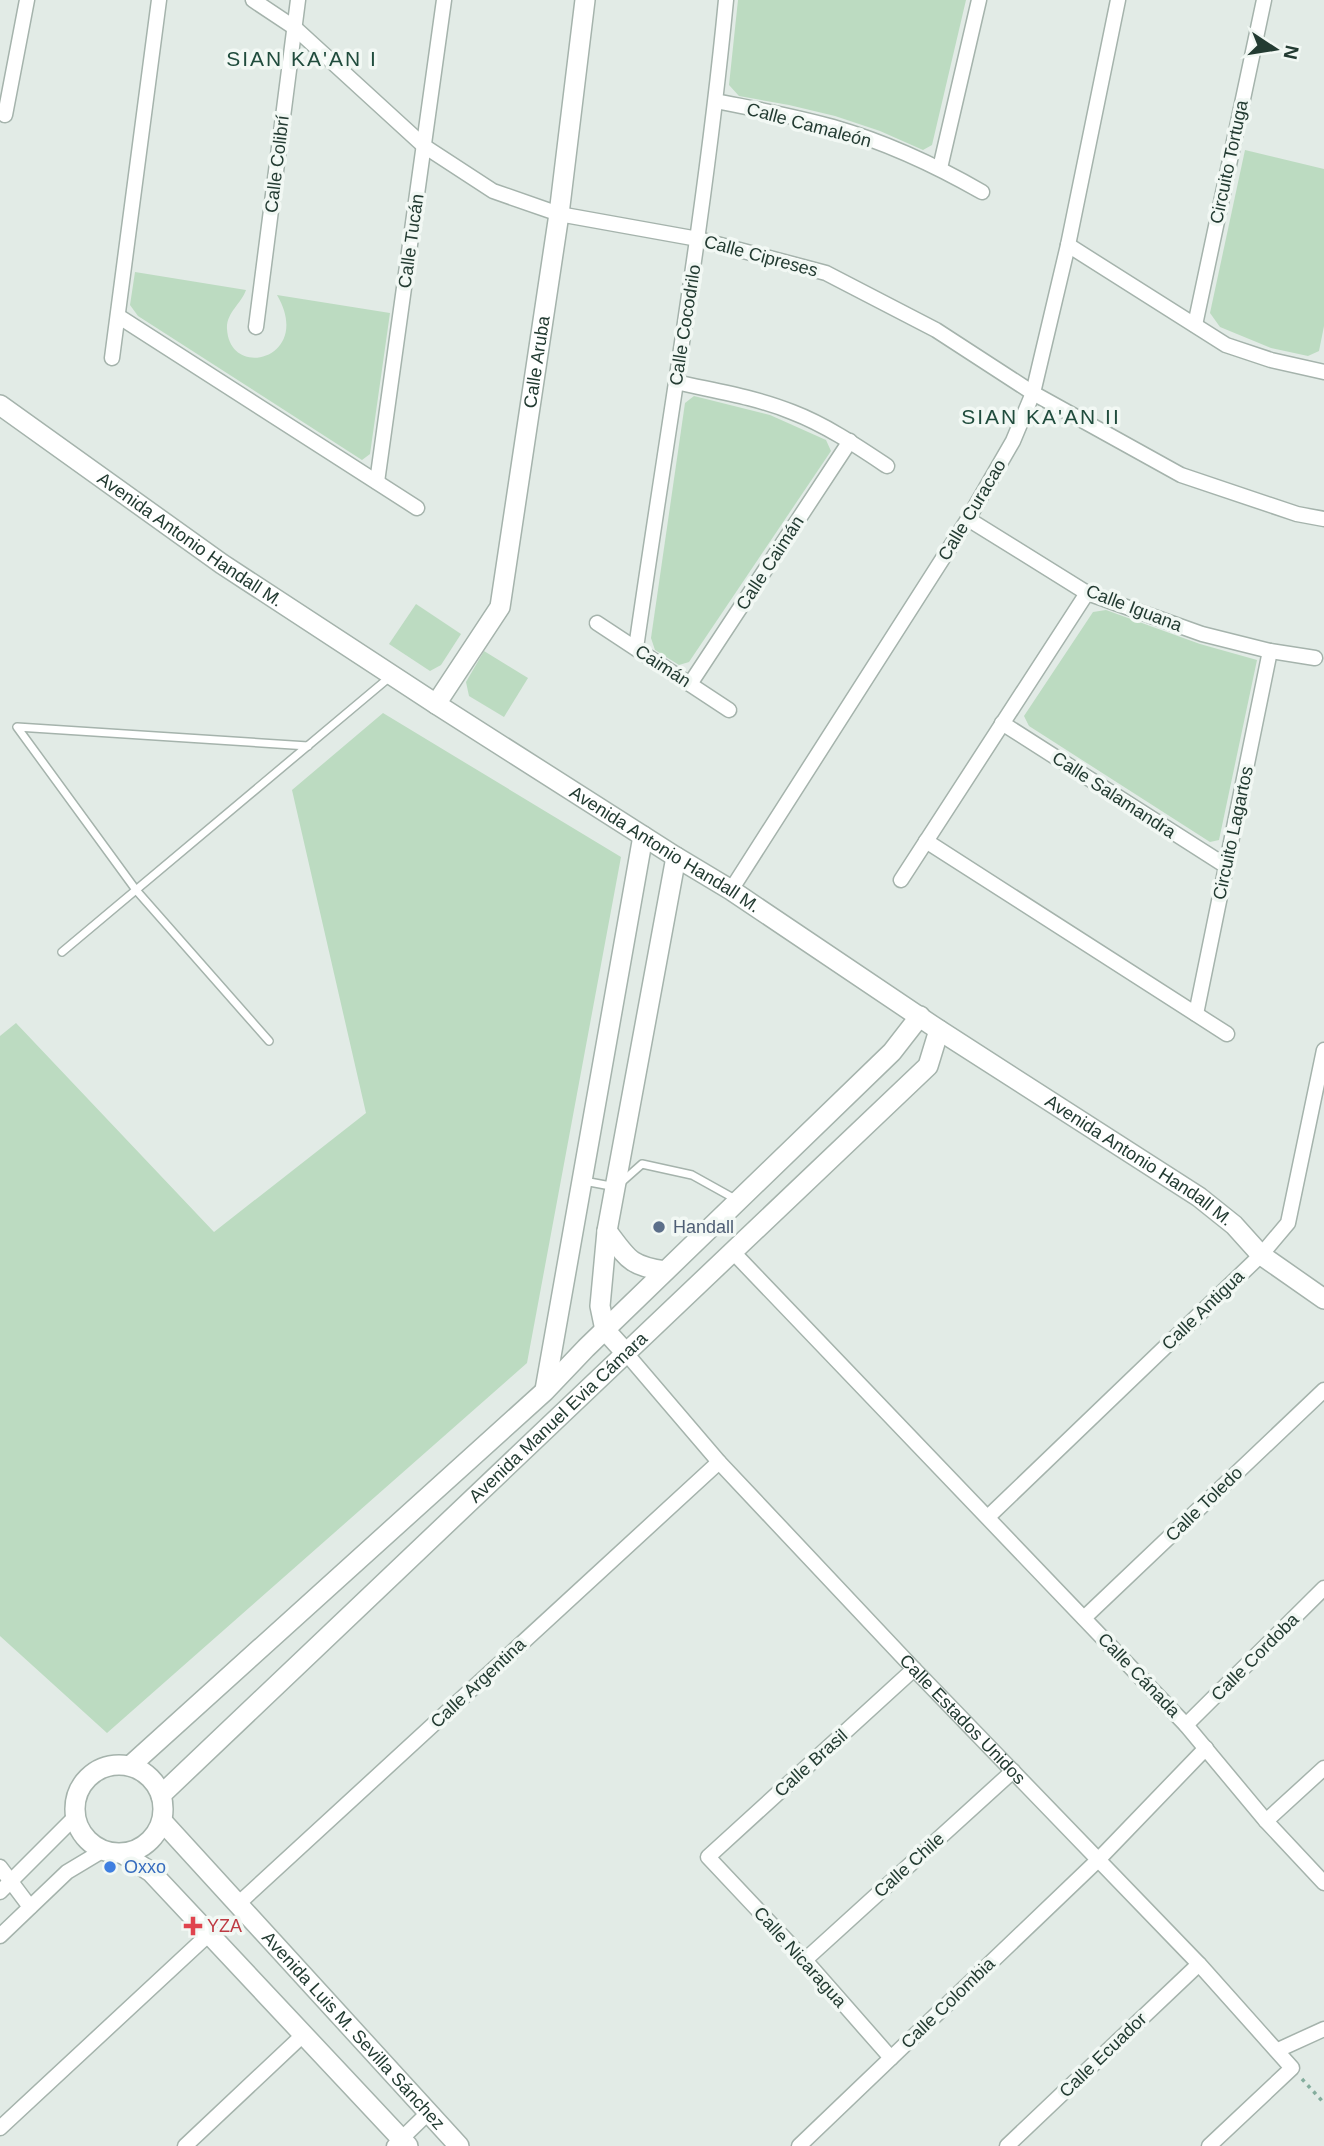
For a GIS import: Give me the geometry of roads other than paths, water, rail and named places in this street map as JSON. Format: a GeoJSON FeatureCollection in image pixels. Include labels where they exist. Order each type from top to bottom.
{"type":"FeatureCollection","features":[{"type":"Feature","properties":{"kind":"street"},"geometry":{"type":"LineString","coordinates":[[5,115],[27,0]]}},
{"type":"Feature","properties":{"kind":"street"},"geometry":{"type":"LineString","coordinates":[[112,358],[159,0]]}},
{"type":"Feature","properties":{"kind":"street","name":"Calle Cipreses"},"geometry":{"type":"LineString","coordinates":[[253,0],[295,28],[424,146],[493,191],[559,214],[698,239],[826,273],[936,330],[1033,393],[1181,475],[1297,514],[1324,519]]}},
{"type":"Feature","properties":{"kind":"street","name":"Calle Colibrí"},"geometry":{"type":"LineString","coordinates":[[256,327],[298,0]]}},
{"type":"Feature","properties":{"kind":"street","name":"Calle Tucán"},"geometry":{"type":"LineString","coordinates":[[377,482],[444,0]]}},
{"type":"Feature","properties":{"kind":"street","name":"Calle Aruba"},"geometry":{"type":"LineString","coordinates":[[436,704],[500,607],[559,214],[585,0]]}},
{"type":"Feature","properties":{"kind":"street","name":"Calle Cocodrilo"},"geometry":{"type":"LineString","coordinates":[[636,648],[698,239],[726,0]]}},
{"type":"Feature","properties":{"kind":"street"},"geometry":{"type":"LineString","coordinates":[[940,168],[979,0]]}},
{"type":"Feature","properties":{"kind":"street","name":"Calle Curacao"},"geometry":{"type":"LineString","coordinates":[[731,890],[968,519],[1013,441],[1033,393],[1069,245],[1118,0]]}},
{"type":"Feature","properties":{"kind":"street","name":"Circuito Tortuga"},"geometry":{"type":"LineString","coordinates":[[1195,324],[1264,0]]}},
{"type":"Feature","properties":{"kind":"street","name":"Calle Camaleón"},"geometry":{"type":"LineString","coordinates":[[716,102],[835,128],[940,168],[982,192]]}},
{"type":"Feature","properties":{"kind":"street"},"geometry":{"type":"LineString","coordinates":[[1069,245],[1226,345],[1271,360],[1324,372]]}},
{"type":"Feature","properties":{"kind":"street"},"geometry":{"type":"LineString","coordinates":[[118,316],[417,508]]}},
{"type":"Feature","properties":{"kind":"street"},"geometry":{"type":"LineString","coordinates":[[676,383],[761,401],[793,412],[849,441],[887,466]]}},
{"type":"Feature","properties":{"kind":"street","name":"Avenida Antonio Handall M."},"geometry":{"type":"LineString","coordinates":[[0,405],[222,564],[676,858],[731,890],[939,1030],[1199,1196],[1234,1225],[1261,1255],[1324,1299]]}},
{"type":"Feature","properties":{"kind":"street","name":"Calle Caimán"},"geometry":{"type":"LineString","coordinates":[[690,684],[849,441]]}},
{"type":"Feature","properties":{"kind":"street","name":"Calle Iguana"},"geometry":{"type":"LineString","coordinates":[[968,519],[1087,593],[1202,634],[1270,651],[1315,658]]}},
{"type":"Feature","properties":{"kind":"street"},"geometry":{"type":"LineString","coordinates":[[901,880],[1087,593]]}},
{"type":"Feature","properties":{"kind":"street","name":"Caimán"},"geometry":{"type":"LineString","coordinates":[[597,623],[729,710]]}},
{"type":"Feature","properties":{"kind":"street","name":"Circuito Lagartos"},"geometry":{"type":"LineString","coordinates":[[1196,1014],[1270,651]]}},
{"type":"Feature","properties":{"kind":"street","name":"Calle Salamandra"},"geometry":{"type":"LineString","coordinates":[[1002,723],[1226,866]]}},
{"type":"Feature","properties":{"kind":"street","name":"Avenida Manuel Evia Cámara"},"geometry":{"type":"LineString","coordinates":[[545,1391],[643,836]]}},
{"type":"Feature","properties":{"kind":"street"},"geometry":{"type":"LineString","coordinates":[[926,841],[1227,1034]]}},
{"type":"Feature","properties":{"kind":"street","name":"Avenida Manuel Evia Cámara"},"geometry":{"type":"LineString","coordinates":[[606,1330],[600,1306],[607,1231],[676,858]]}},
{"type":"Feature","properties":{"kind":"street","name":"Avenida Manuel Evia Cámara"},"geometry":{"type":"LineString","coordinates":[[130,1766],[545,1391],[892,1052],[920,1016]]}},
{"type":"Feature","properties":{"kind":"street","name":"Avenida Manuel Evia Cámara"},"geometry":{"type":"LineString","coordinates":[[161,1795],[928,1066],[939,1030]]}},
{"type":"Feature","properties":{"kind":"street","name":"Calle Antigua"},"geometry":{"type":"LineString","coordinates":[[988,1517],[1261,1255],[1288,1223],[1324,1050]]}},
{"type":"Feature","properties":{"kind":"street"},"geometry":{"type":"LineString","coordinates":[[607,1231],[640,1268],[665,1271]]}},
{"type":"Feature","properties":{"kind":"street","name":"Calle Cánada"},"geometry":{"type":"LineString","coordinates":[[732,1251],[1186,1725],[1266,1821],[1324,1883]]}},
{"type":"Feature","properties":{"kind":"street","name":"Calle Estados Unidos"},"geometry":{"type":"LineString","coordinates":[[606,1330],[719,1462],[914,1669],[1199,1964],[1292,2068],[1209,2146]]}},
{"type":"Feature","properties":{"kind":"street","name":"Calle Toledo"},"geometry":{"type":"LineString","coordinates":[[1084,1618],[1324,1390]]}},
{"type":"Feature","properties":{"kind":"street","name":"Calle Argentina"},"geometry":{"type":"LineString","coordinates":[[238,1904],[719,1462]]}},
{"type":"Feature","properties":{"kind":"street","name":"Calle Cordoba"},"geometry":{"type":"LineString","coordinates":[[1186,1725],[1324,1588]]}},
{"type":"Feature","properties":{"kind":"street","name":"Calle Brasil"},"geometry":{"type":"LineString","coordinates":[[708,1857],[914,1669]]}},
{"type":"Feature","properties":{"kind":"street","name":"Calle Colombia"},"geometry":{"type":"LineString","coordinates":[[799,2146],[1098,1860],[1206,1748]]}},
{"type":"Feature","properties":{"kind":"street"},"geometry":{"type":"LineString","coordinates":[[108,1766],[130,1766],[149,1776],[161,1795],[162,1821],[148,1843],[123,1854],[102,1851],[84,1837],[75,1817],[77,1795],[89,1777],[108,1766]]}},
{"type":"Feature","properties":{"kind":"street"},"geometry":{"type":"LineString","coordinates":[[1266,1821],[1324,1768]]}},
{"type":"Feature","properties":{"kind":"street","name":"Calle Chile"},"geometry":{"type":"LineString","coordinates":[[804,1960],[1013,1770]]}},
{"type":"Feature","properties":{"kind":"street"},"geometry":{"type":"LineString","coordinates":[[0,1892],[75,1817]]}},
{"type":"Feature","properties":{"kind":"street","name":"Avenida Luis M. Sevilla Sánchez"},"geometry":{"type":"LineString","coordinates":[[162,1821],[459,2146]]}},
{"type":"Feature","properties":{"kind":"street"},"geometry":{"type":"LineString","coordinates":[[0,1936],[67,1872],[102,1851]]}},
{"type":"Feature","properties":{"kind":"street","name":"Avenida Luis M. Sevilla Sánchez"},"geometry":{"type":"LineString","coordinates":[[123,1854],[151,1872],[401,2144]]}},
{"type":"Feature","properties":{"kind":"street","name":"Calle Nicaragua"},"geometry":{"type":"LineString","coordinates":[[708,1857],[891,2057]]}},
{"type":"Feature","properties":{"kind":"street"},"geometry":{"type":"LineString","coordinates":[[0,1867],[30,1907]]}},
{"type":"Feature","properties":{"kind":"street"},"geometry":{"type":"LineString","coordinates":[[0,2128],[209,1934]]}},
{"type":"Feature","properties":{"kind":"street","name":"Calle Ecuador"},"geometry":{"type":"LineString","coordinates":[[1007,2146],[1199,1964]]}},
{"type":"Feature","properties":{"kind":"street"},"geometry":{"type":"LineString","coordinates":[[1278,2050],[1324,2029]]}},
{"type":"Feature","properties":{"kind":"street"},"geometry":{"type":"LineString","coordinates":[[185,2146],[303,2035]]}},
{"type":"Feature","properties":{"kind":"street"},"geometry":{"type":"LineString","coordinates":[[401,2144],[428,2113]]}},
{"type":"Feature","properties":{"kind":"lane"},"geometry":{"type":"LineString","coordinates":[[62,953],[392,675]]}},
{"type":"Feature","properties":{"kind":"lane"},"geometry":{"type":"LineString","coordinates":[[269,1041],[136,890],[17,727],[308,746]]}},
{"type":"Feature","properties":{"kind":"lane"},"geometry":{"type":"LineString","coordinates":[[582,1181],[615,1187],[642,1164],[692,1175],[738,1201]]}},
{"type":"Feature","properties":{"kind":"place","name":"Handall"},"geometry":{"type":"Point","coordinates":[659,1227]}},
{"type":"Feature","properties":{"kind":"place","name":"Oxxo"},"geometry":{"type":"Point","coordinates":[110,1867]}},
{"type":"Feature","properties":{"kind":"place","name":"YZA"},"geometry":{"type":"Point","coordinates":[193,1926]}},
{"type":"Feature","properties":{"kind":"district","name":"SIAN KA'AN I"},"geometry":{"type":"Point","coordinates":[302,58]}},
{"type":"Feature","properties":{"kind":"district","name":"SIAN KA'AN II"},"geometry":{"type":"Point","coordinates":[1041,416]}}]}
